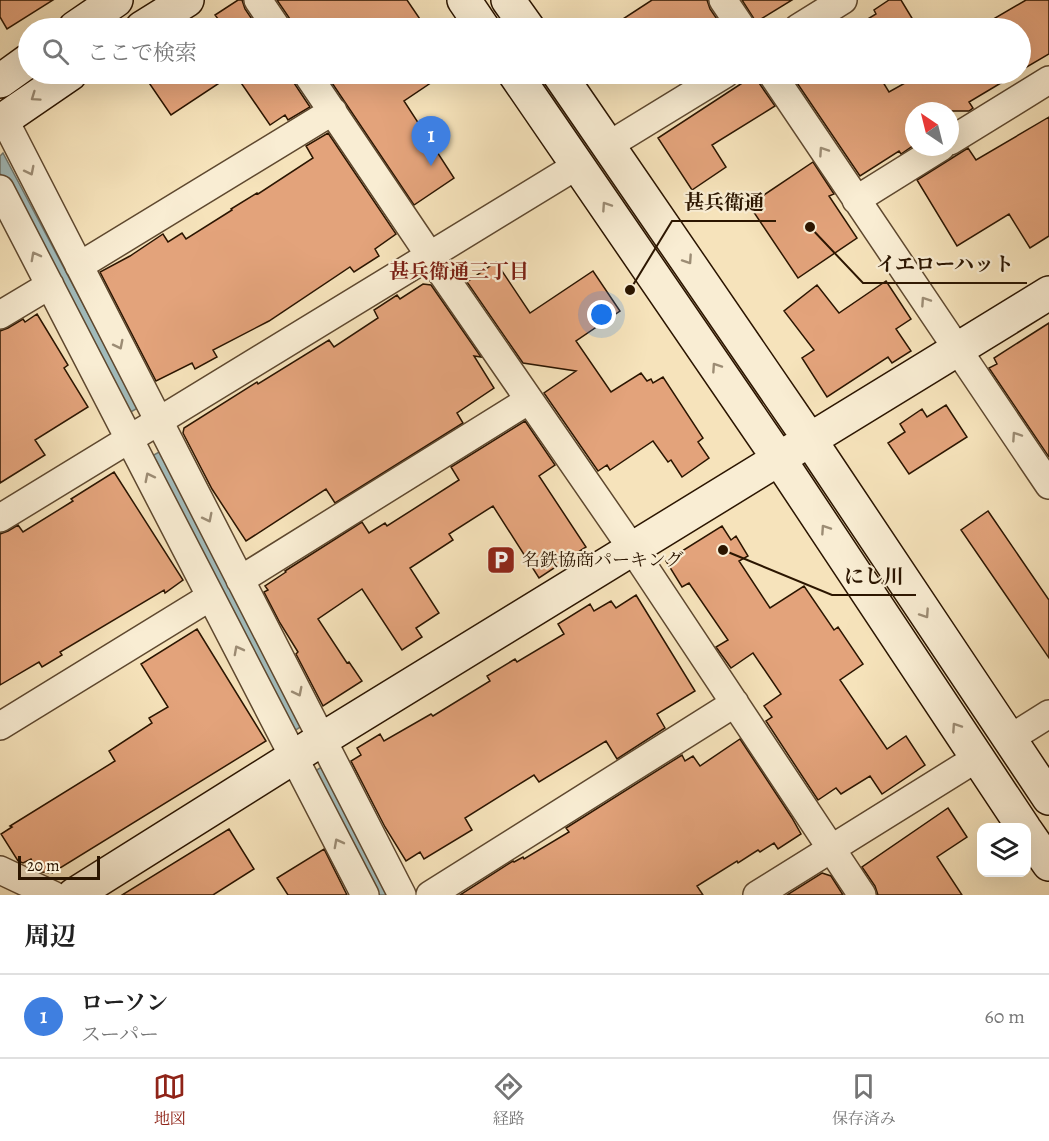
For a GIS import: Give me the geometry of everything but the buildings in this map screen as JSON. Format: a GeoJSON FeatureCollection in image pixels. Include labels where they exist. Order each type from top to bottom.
{"type":"FeatureCollection","features":[{"type":"Feature","properties":{"kind":"street"},"geometry":{"type":"LineString","coordinates":[[90,18],[116,0]]}},
{"type":"Feature","properties":{"kind":"street"},"geometry":{"type":"LineString","coordinates":[[157,18],[187,0]]}},
{"type":"Feature","properties":{"kind":"street"},"geometry":{"type":"LineString","coordinates":[[258,0],[270,18]]}},
{"type":"Feature","properties":{"kind":"street"},"geometry":{"type":"LineString","coordinates":[[464,0],[476,18]]}},
{"type":"Feature","properties":{"kind":"street"},"geometry":{"type":"LineString","coordinates":[[508,0],[521,18]]}},
{"type":"Feature","properties":{"kind":"street"},"geometry":{"type":"LineString","coordinates":[[723,0],[735,18]]}},
{"type":"Feature","properties":{"kind":"street"},"geometry":{"type":"LineString","coordinates":[[814,18],[843,0]]}},
{"type":"Feature","properties":{"kind":"street"},"geometry":{"type":"LineString","coordinates":[[0,81],[18,68]]}},
{"type":"Feature","properties":{"kind":"street"},"geometry":{"type":"LineString","coordinates":[[959,135],[1049,80]]}},
{"type":"Feature","properties":{"kind":"street"},"geometry":{"type":"LineString","coordinates":[[56,84],[2,121],[79,266],[210,597],[402,895]]}},
{"type":"Feature","properties":{"kind":"street"},"geometry":{"type":"LineString","coordinates":[[314,84],[633,550],[862,895]]}},
{"type":"Feature","properties":{"kind":"street"},"geometry":{"type":"LineString","coordinates":[[522,84],[779,459],[1021,823]]}},
{"type":"Feature","properties":{"kind":"street"},"geometry":{"type":"LineString","coordinates":[[567,84],[810,440],[1049,798]]}},
{"type":"Feature","properties":{"kind":"street"},"geometry":{"type":"LineString","coordinates":[[609,145],[709,84]]}},
{"type":"Feature","properties":{"kind":"street"},"geometry":{"type":"LineString","coordinates":[[779,84],[1049,485]]}},
{"type":"Feature","properties":{"kind":"street"},"geometry":{"type":"LineString","coordinates":[[79,266],[333,111]]}},
{"type":"Feature","properties":{"kind":"street"},"geometry":{"type":"LineString","coordinates":[[856,200],[927,156]]}},
{"type":"Feature","properties":{"kind":"street"},"geometry":{"type":"LineString","coordinates":[[0,518],[578,165]]}},
{"type":"Feature","properties":{"kind":"street"},"geometry":{"type":"LineString","coordinates":[[0,189],[50,285],[240,580],[365,895]]}},
{"type":"Feature","properties":{"kind":"street"},"geometry":{"type":"LineString","coordinates":[[0,315],[50,285]]}},
{"type":"Feature","properties":{"kind":"street"},"geometry":{"type":"LineString","coordinates":[[74,895],[1049,293]]}},
{"type":"Feature","properties":{"kind":"street"},"geometry":{"type":"LineString","coordinates":[[240,580],[529,400]]}},
{"type":"Feature","properties":{"kind":"street"},"geometry":{"type":"LineString","coordinates":[[0,726],[210,597]]}},
{"type":"Feature","properties":{"kind":"street"},"geometry":{"type":"LineString","coordinates":[[430,895],[735,703]]}},
{"type":"Feature","properties":{"kind":"street"},"geometry":{"type":"LineString","coordinates":[[1009,739],[1049,714]]}},
{"type":"Feature","properties":{"kind":"street"},"geometry":{"type":"LineString","coordinates":[[757,895],[977,758]]}},
{"type":"Feature","properties":{"kind":"street"},"geometry":{"type":"LineString","coordinates":[[1031,838],[1049,864]]}},
{"type":"Feature","properties":{"kind":"street"},"geometry":{"type":"LineString","coordinates":[[0,870],[54,895]]}},
{"type":"Feature","properties":{"kind":"water"},"geometry":{"type":"Polygon","coordinates":[[[3,153],[138,408],[127,414],[0,173],[0,156],[3,153]]]}},
{"type":"Feature","properties":{"kind":"water"},"geometry":{"type":"Polygon","coordinates":[[[161,451],[302,726],[291,733],[150,457],[161,451]]]}},
{"type":"Feature","properties":{"kind":"water"},"geometry":{"type":"Polygon","coordinates":[[[323,766],[391,895],[376,895],[312,773],[323,766]]]}},
{"type":"Feature","properties":{"kind":"place","name":"ローソン"},"geometry":{"type":"Point","coordinates":[431,166]}},
{"type":"Feature","properties":{"kind":"place","name":"イエローハット"},"geometry":{"type":"Point","coordinates":[810,227]}},
{"type":"Feature","properties":{"kind":"place","name":"甚兵衛通"},"geometry":{"type":"Point","coordinates":[630,290]}},
{"type":"Feature","properties":{"kind":"place","name":"にし川"},"geometry":{"type":"Point","coordinates":[723,550]}},
{"type":"Feature","properties":{"kind":"place","name":"名鉄協商パーキング"},"geometry":{"type":"Point","coordinates":[501,560]}},
{"type":"Feature","properties":{"kind":"district","name":"甚兵衛通三丁目"},"geometry":{"type":"Point","coordinates":[459,271]}}]}
